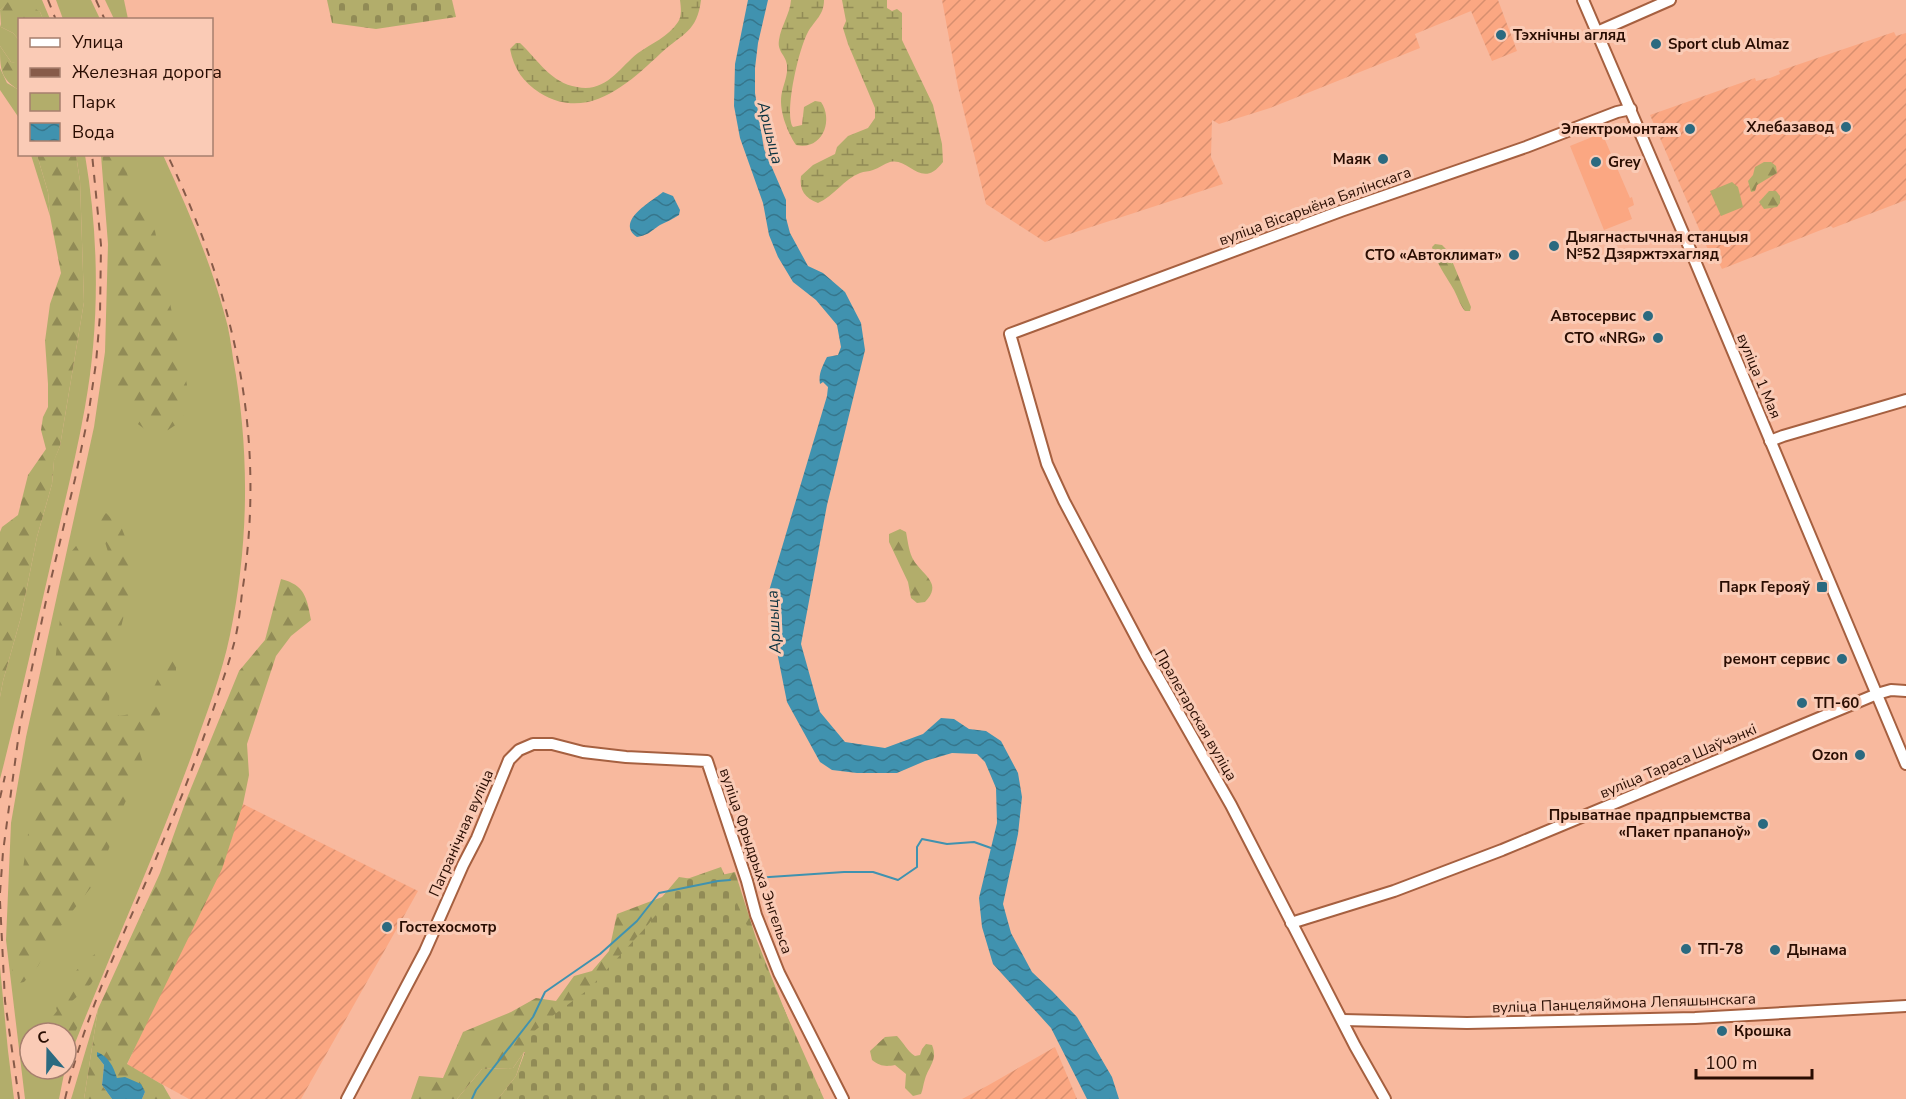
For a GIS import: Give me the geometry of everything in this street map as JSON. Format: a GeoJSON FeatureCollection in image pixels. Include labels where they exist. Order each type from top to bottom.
{"type":"FeatureCollection","features":[{"type":"Feature","properties":{"kind":"street","name":"вуліца 1 Мая"},"geometry":{"type":"LineString","coordinates":[[1583,0],[1906,764]]}},
{"type":"Feature","properties":{"kind":"street"},"geometry":{"type":"LineString","coordinates":[[1597,32],[1670,0]]}},
{"type":"Feature","properties":{"kind":"street","name":"вуліца Вісарыёна Бялінскага"},"geometry":{"type":"LineString","coordinates":[[1010,334],[1341,211],[1526,147],[1617,112],[1631,109]]}},
{"type":"Feature","properties":{"kind":"street","name":"Пралетарская вуліца"},"geometry":{"type":"LineString","coordinates":[[1010,334],[1047,464],[1064,501],[1145,654],[1231,806],[1355,1046],[1385,1099]]}},
{"type":"Feature","properties":{"kind":"street"},"geometry":{"type":"LineString","coordinates":[[1770,441],[1906,400]]}},
{"type":"Feature","properties":{"kind":"street","name":"вуліца Тараса Шаўчэнкі"},"geometry":{"type":"LineString","coordinates":[[1292,922],[1394,891],[1502,850],[1877,694],[1891,690],[1906,691]]}},
{"type":"Feature","properties":{"kind":"street","name":"Пагранічная вуліца"},"geometry":{"type":"LineString","coordinates":[[347,1099],[425,951],[477,838],[509,760],[519,750],[533,744],[552,744],[583,752],[626,757],[706,761]]}},
{"type":"Feature","properties":{"kind":"street","name":"вуліца Фрыдрыха Энгельса"},"geometry":{"type":"LineString","coordinates":[[706,761],[747,881],[756,915],[775,963],[843,1099]]}},
{"type":"Feature","properties":{"kind":"street","name":"вуліца Панцеляймона Лепяшынскага"},"geometry":{"type":"LineString","coordinates":[[1343,1020],[1467,1023],[1695,1018],[1906,1006]]}},
{"type":"Feature","properties":{"kind":"shaded area"},"geometry":{"type":"Polygon","coordinates":[[[942,0],[1498,0],[1517,51],[1492,61],[1471,11],[1415,34],[1420,48],[1270,108],[1219,124],[1212,120],[1211,157],[1223,184],[1045,242],[986,204],[958,87],[942,0]]]}},
{"type":"Feature","properties":{"kind":"shaded area"},"geometry":{"type":"Polygon","coordinates":[[[1894,32],[1896,36],[1906,33],[1906,200],[1833,228],[1831,226],[1722,269],[1716,257],[1712,259],[1650,115],[1755,78],[1756,81],[1770,78],[1780,74],[1779,71],[1894,32]]]}},
{"type":"Feature","properties":{"kind":"shaded area"},"geometry":{"type":"Polygon","coordinates":[[[1602,133],[1634,205],[1628,208],[1632,219],[1604,230],[1570,146],[1602,133]]]}},
{"type":"Feature","properties":{"kind":"shaded area"},"geometry":{"type":"Polygon","coordinates":[[[243,804],[418,891],[301,1099],[189,1099],[127,1065],[243,804]]]}},
{"type":"Feature","properties":{"kind":"shaded area"},"geometry":{"type":"Polygon","coordinates":[[[1055,1047],[1077,1099],[962,1099],[987,1086],[1055,1047]]]}},
{"type":"Feature","properties":{"kind":"green space"},"geometry":{"type":"Polygon","coordinates":[[[0,0],[42,0],[50,18],[43,18],[40,12],[9,2],[0,10],[0,0]]]}},
{"type":"Feature","properties":{"kind":"green space"},"geometry":{"type":"Polygon","coordinates":[[[56,0],[91,0],[100,18],[63,18],[56,0]]]}},
{"type":"Feature","properties":{"kind":"green space"},"geometry":{"type":"Polygon","coordinates":[[[105,0],[124,0],[128,18],[114,18],[105,0]]]}},
{"type":"Feature","properties":{"kind":"green space"},"geometry":{"type":"Polygon","coordinates":[[[327,0],[452,0],[456,17],[376,29],[332,23],[327,0]]]}},
{"type":"Feature","properties":{"kind":"green space"},"geometry":{"type":"Polygon","coordinates":[[[680,0],[701,0],[692,26],[635,76],[606,96],[575,103],[558,101],[540,93],[529,84],[514,63],[510,49],[516,43],[520,43],[552,76],[568,85],[587,88],[604,83],[638,53],[665,36],[674,27],[680,17],[680,0]]]}},
{"type":"Feature","properties":{"kind":"green space"},"geometry":{"type":"Polygon","coordinates":[[[791,0],[824,0],[821,14],[804,40],[791,95],[790,108],[793,127],[802,125],[804,107],[815,101],[821,102],[825,110],[826,126],[823,133],[819,139],[805,146],[796,145],[784,120],[781,105],[787,69],[779,48],[779,40],[791,0]]]}},
{"type":"Feature","properties":{"kind":"green space"},"geometry":{"type":"Polygon","coordinates":[[[842,0],[887,0],[887,8],[892,11],[897,9],[902,13],[902,40],[933,105],[942,144],[943,162],[928,174],[916,171],[904,164],[890,162],[854,176],[818,203],[804,193],[801,176],[813,165],[835,154],[837,147],[848,136],[868,128],[875,118],[875,108],[843,28],[846,21],[842,0]]]}},
{"type":"Feature","properties":{"kind":"green space"},"geometry":{"type":"Polygon","coordinates":[[[24,1],[40,12],[43,18],[18,18],[18,39],[13,33],[1,27],[0,10],[8,2],[24,1]]]}},
{"type":"Feature","properties":{"kind":"green space"},"geometry":{"type":"Polygon","coordinates":[[[0,24],[18,39],[18,64],[11,62],[0,46],[0,24]]]}},
{"type":"Feature","properties":{"kind":"green space"},"geometry":{"type":"Polygon","coordinates":[[[0,46],[11,62],[18,63],[18,89],[8,82],[2,72],[0,46]]]}},
{"type":"Feature","properties":{"kind":"green space"},"geometry":{"type":"Polygon","coordinates":[[[0,68],[7,83],[18,89],[18,117],[0,90],[0,68]]]}},
{"type":"Feature","properties":{"kind":"green space"},"geometry":{"type":"Polygon","coordinates":[[[31,156],[37,156],[48,192],[50,216],[31,156]]]}},
{"type":"Feature","properties":{"kind":"green space"},"geometry":{"type":"Polygon","coordinates":[[[37,156],[76,156],[80,181],[84,302],[60,446],[54,461],[52,484],[37,537],[21,617],[0,697],[0,532],[2,527],[18,515],[28,475],[46,449],[41,430],[43,417],[48,407],[45,341],[50,304],[61,273],[50,216],[48,192],[37,156]]]}},
{"type":"Feature","properties":{"kind":"green space"},"geometry":{"type":"Polygon","coordinates":[[[76,156],[85,156],[93,217],[96,281],[90,376],[74,464],[0,779],[0,697],[21,617],[37,537],[52,484],[54,460],[60,446],[84,302],[80,181],[76,156]]]}},
{"type":"Feature","properties":{"kind":"green space"},"geometry":{"type":"Polygon","coordinates":[[[101,156],[163,156],[205,254],[219,295],[228,326],[239,393],[245,462],[245,497],[244,532],[236,601],[227,650],[214,693],[179,789],[78,1036],[78,1021],[18,1021],[18,1040],[6,940],[11,823],[26,737],[94,427],[105,352],[108,244],[101,156]]]}},
{"type":"Feature","properties":{"kind":"green space"},"geometry":{"type":"Polygon","coordinates":[[[102,156],[127,156],[127,173],[137,207],[147,217],[155,231],[187,385],[183,420],[165,432],[146,430],[131,419],[117,394],[115,314],[118,250],[102,156]]]}},
{"type":"Feature","properties":{"kind":"green space"},"geometry":{"type":"Polygon","coordinates":[[[1764,162],[1771,162],[1776,166],[1777,173],[1757,185],[1755,191],[1751,192],[1748,181],[1755,167],[1764,162]]]}},
{"type":"Feature","properties":{"kind":"green space"},"geometry":{"type":"Polygon","coordinates":[[[1732,182],[1738,187],[1743,207],[1721,216],[1710,191],[1732,182]]]}},
{"type":"Feature","properties":{"kind":"green space"},"geometry":{"type":"Polygon","coordinates":[[[1769,191],[1776,191],[1780,196],[1780,203],[1777,207],[1764,209],[1759,202],[1769,191]]]}},
{"type":"Feature","properties":{"kind":"green space"},"geometry":{"type":"Polygon","coordinates":[[[1435,244],[1442,245],[1448,251],[1471,307],[1470,311],[1463,309],[1439,264],[1432,247],[1435,244]]]}},
{"type":"Feature","properties":{"kind":"green space"},"geometry":{"type":"Polygon","coordinates":[[[106,513],[122,529],[130,549],[129,594],[111,669],[109,703],[119,716],[142,712],[168,658],[176,659],[176,673],[159,717],[143,736],[139,750],[143,763],[124,805],[99,877],[57,931],[38,966],[24,982],[14,984],[11,976],[17,944],[19,896],[35,786],[50,776],[50,707],[67,557],[76,546],[89,547],[109,559],[97,521],[106,513]]]}},
{"type":"Feature","properties":{"kind":"green space"},"geometry":{"type":"Polygon","coordinates":[[[900,529],[906,532],[914,561],[932,585],[930,596],[925,602],[917,603],[911,598],[908,582],[889,542],[889,534],[900,529]]]}},
{"type":"Feature","properties":{"kind":"green space"},"geometry":{"type":"Polygon","coordinates":[[[281,579],[295,585],[304,594],[311,620],[291,636],[276,656],[247,744],[249,775],[243,804],[222,869],[127,1064],[163,1085],[171,1099],[142,1099],[145,1092],[117,1078],[97,1056],[104,1065],[102,1085],[112,1099],[84,1099],[98,1009],[160,873],[187,798],[239,671],[265,640],[281,579]]]}},
{"type":"Feature","properties":{"kind":"green space"},"geometry":{"type":"Polygon","coordinates":[[[721,867],[824,1099],[498,1099],[516,1076],[532,1033],[589,989],[646,927],[684,880],[721,867]]]}},
{"type":"Feature","properties":{"kind":"green space"},"geometry":{"type":"Polygon","coordinates":[[[735,872],[756,938],[813,1082],[544,1056],[524,1052],[513,1068],[482,1069],[457,1099],[411,1099],[419,1076],[443,1078],[463,1032],[511,1012],[536,998],[556,1001],[574,976],[592,971],[609,951],[617,914],[662,897],[679,877],[699,880],[735,872]]]}},
{"type":"Feature","properties":{"kind":"green space"},"geometry":{"type":"Polygon","coordinates":[[[95,954],[102,954],[106,958],[91,984],[71,1002],[71,1007],[76,1009],[79,1004],[83,1003],[86,1006],[78,1026],[78,1021],[48,1021],[57,1011],[55,1004],[57,993],[68,984],[78,968],[95,954]]]}},
{"type":"Feature","properties":{"kind":"green space"},"geometry":{"type":"Polygon","coordinates":[[[0,967],[8,1051],[14,1099],[0,1099],[0,967]]]}},
{"type":"Feature","properties":{"kind":"green space"},"geometry":{"type":"Polygon","coordinates":[[[98,1009],[84,1099],[71,1099],[98,1009]]]}},
{"type":"Feature","properties":{"kind":"green space"},"geometry":{"type":"Polygon","coordinates":[[[897,1036],[915,1056],[920,1055],[926,1044],[932,1045],[934,1055],[921,1094],[913,1096],[905,1088],[906,1074],[895,1065],[883,1066],[872,1060],[870,1051],[885,1037],[897,1036]]]}},
{"type":"Feature","properties":{"kind":"green space"},"geometry":{"type":"Polygon","coordinates":[[[524,1052],[516,1076],[498,1099],[457,1099],[482,1069],[513,1068],[524,1052]]]}},
{"type":"Feature","properties":{"kind":"green space"},"geometry":{"type":"Polygon","coordinates":[[[23,1081],[63,1081],[59,1099],[25,1099],[23,1081]]]}},
{"type":"Feature","properties":{"kind":"water","name":"Аршыца"},"geometry":{"type":"Polygon","coordinates":[[[748,0],[768,0],[758,43],[755,93],[764,149],[786,200],[786,218],[790,233],[808,266],[823,273],[845,292],[861,323],[865,350],[827,505],[801,644],[820,712],[845,742],[885,748],[923,734],[941,718],[954,719],[969,729],[986,731],[1001,741],[1018,773],[1022,797],[1018,834],[1003,904],[1011,933],[1032,972],[1077,1017],[1112,1077],[1119,1099],[1087,1099],[1051,1028],[993,964],[982,927],[979,898],[997,823],[996,788],[985,762],[977,754],[952,753],[897,773],[857,773],[832,770],[820,762],[787,702],[773,632],[769,591],[827,396],[828,387],[823,382],[820,384],[821,370],[827,357],[838,355],[841,347],[837,325],[816,300],[793,282],[778,257],[769,235],[763,203],[740,138],[734,106],[735,64],[748,0]]]}},
{"type":"Feature","properties":{"kind":"water"},"geometry":{"type":"Polygon","coordinates":[[[663,192],[673,196],[680,210],[679,215],[648,234],[637,237],[631,231],[632,218],[663,192]]]}},
{"type":"Feature","properties":{"kind":"water"},"geometry":{"type":"Polygon","coordinates":[[[97,1052],[110,1062],[117,1078],[125,1077],[141,1084],[145,1092],[142,1099],[112,1099],[102,1085],[104,1065],[97,1056],[97,1052]]]}},
{"type":"Feature","properties":{"kind":"waterway"},"geometry":{"type":"LineString","coordinates":[[755,878],[873,872],[898,880],[917,867],[917,847],[922,839],[947,844],[974,842],[991,848]]}},
{"type":"Feature","properties":{"kind":"waterway"},"geometry":{"type":"LineString","coordinates":[[472,1099],[476,1090],[533,1017],[545,992],[600,954],[637,921],[659,893],[730,880]]}},
{"type":"Feature","properties":{"kind":"railway"},"geometry":{"type":"LineString","coordinates":[[48,0],[55,18]]}},
{"type":"Feature","properties":{"kind":"railway"},"geometry":{"type":"LineString","coordinates":[[96,0],[104,18]]}},
{"type":"Feature","properties":{"kind":"railway"},"geometry":{"type":"LineString","coordinates":[[0,893],[3,852],[20,725],[75,479],[96,363],[100,315],[101,245],[92,156]]}},
{"type":"Feature","properties":{"kind":"railway"},"geometry":{"type":"LineString","coordinates":[[65,1099],[96,999],[179,804],[226,671],[238,627],[249,535],[250,478],[247,423],[239,368],[227,314],[211,261],[191,207],[168,156]]}},
{"type":"Feature","properties":{"kind":"railway"},"geometry":{"type":"LineString","coordinates":[[0,798],[5,776]]}},
{"type":"Feature","properties":{"kind":"railway"},"geometry":{"type":"LineString","coordinates":[[0,901],[5,1001],[19,1099]]}},
{"type":"Feature","properties":{"kind":"place","name":"Тэхнічны агляд"},"geometry":{"type":"Point","coordinates":[1501,35]}},
{"type":"Feature","properties":{"kind":"place","name":"Sport club Almaz"},"geometry":{"type":"Point","coordinates":[1656,44]}},
{"type":"Feature","properties":{"kind":"place","name":"Хлебазавод"},"geometry":{"type":"Point","coordinates":[1846,127]}},
{"type":"Feature","properties":{"kind":"place","name":"Электромонтаж"},"geometry":{"type":"Point","coordinates":[1690,129]}},
{"type":"Feature","properties":{"kind":"place","name":"Маяк"},"geometry":{"type":"Point","coordinates":[1383,159]}},
{"type":"Feature","properties":{"kind":"place","name":"Grey"},"geometry":{"type":"Point","coordinates":[1596,162]}},
{"type":"Feature","properties":{"kind":"place","name":"Дыягнастычная станцыя №52 Дзяржтэхагляд"},"geometry":{"type":"Point","coordinates":[1554,246]}},
{"type":"Feature","properties":{"kind":"place","name":"СТО «Автоклимат»"},"geometry":{"type":"Point","coordinates":[1514,255]}},
{"type":"Feature","properties":{"kind":"place","name":"Автосервис"},"geometry":{"type":"Point","coordinates":[1648,316]}},
{"type":"Feature","properties":{"kind":"place","name":"СТО «NRG»"},"geometry":{"type":"Point","coordinates":[1658,338]}},
{"type":"Feature","properties":{"kind":"place","name":"Парк Герояў"},"geometry":{"type":"Point","coordinates":[1822,587]}},
{"type":"Feature","properties":{"kind":"place","name":"ремонт сервис"},"geometry":{"type":"Point","coordinates":[1842,659]}},
{"type":"Feature","properties":{"kind":"place","name":"ТП-60"},"geometry":{"type":"Point","coordinates":[1802,703]}},
{"type":"Feature","properties":{"kind":"place","name":"Ozon"},"geometry":{"type":"Point","coordinates":[1860,755]}},
{"type":"Feature","properties":{"kind":"place","name":"Прыватнае прадпрыемства «Пакет прапаноў»"},"geometry":{"type":"Point","coordinates":[1763,824]}},
{"type":"Feature","properties":{"kind":"place","name":"Гостехосмотр"},"geometry":{"type":"Point","coordinates":[387,927]}},
{"type":"Feature","properties":{"kind":"place","name":"ТП-78"},"geometry":{"type":"Point","coordinates":[1686,949]}},
{"type":"Feature","properties":{"kind":"place","name":"Дынама"},"geometry":{"type":"Point","coordinates":[1775,950]}},
{"type":"Feature","properties":{"kind":"place","name":"Крошка"},"geometry":{"type":"Point","coordinates":[1722,1031]}}]}
